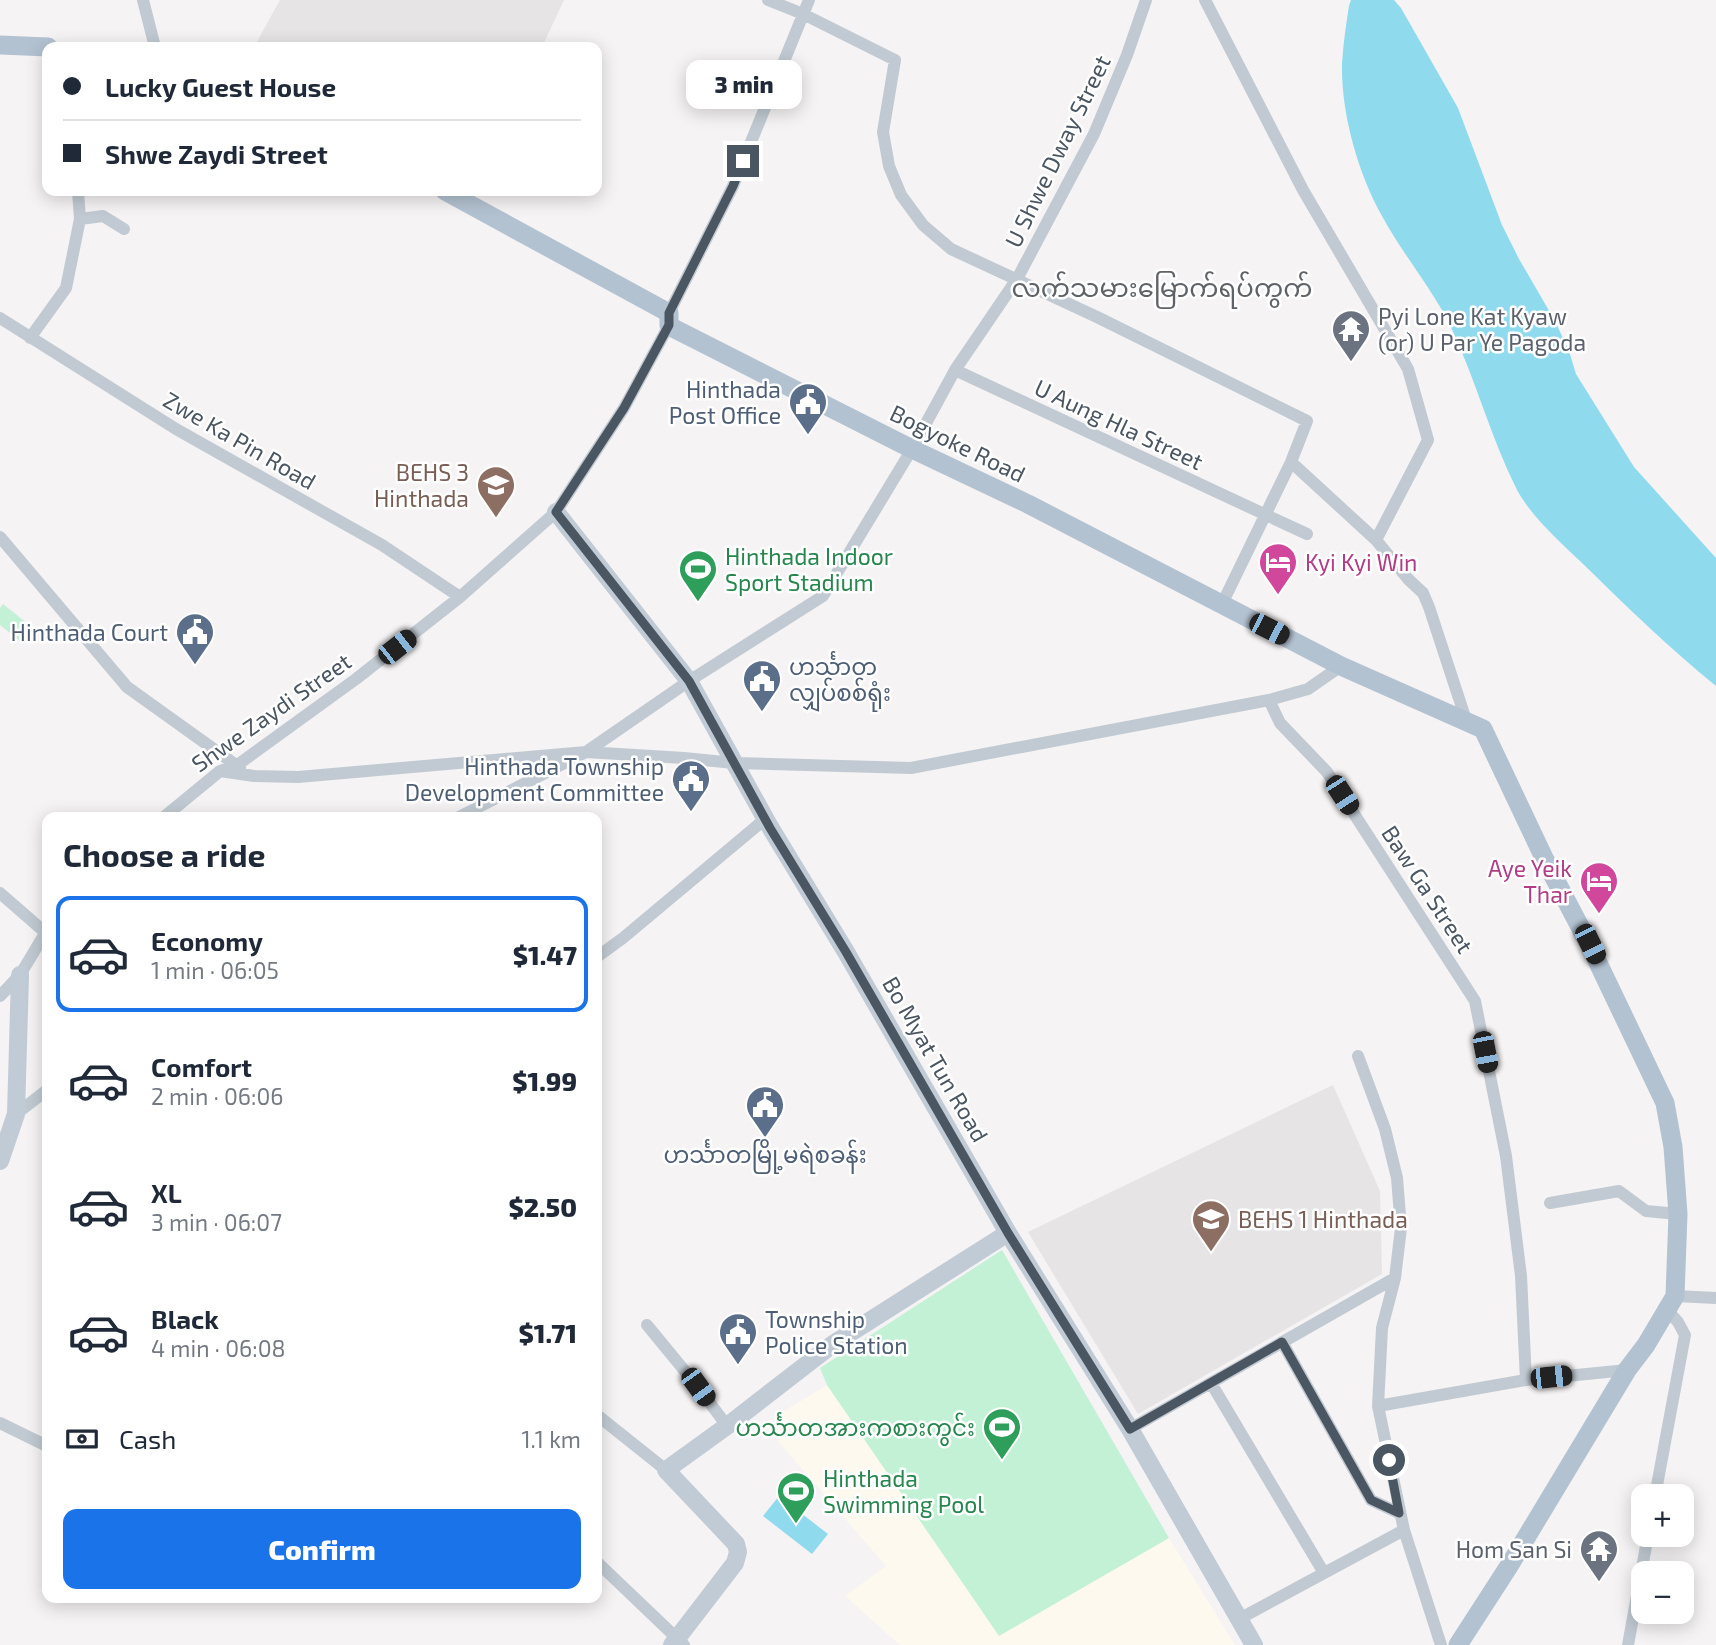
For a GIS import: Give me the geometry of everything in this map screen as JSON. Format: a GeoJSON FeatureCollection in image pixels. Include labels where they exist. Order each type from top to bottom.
{"type":"FeatureCollection","features":[{"type":"Feature","properties":{"kind":"main road"},"geometry":{"type":"LineString","coordinates":[[0,45],[42,47]]}},
{"type":"Feature","properties":{"kind":"main road","name":"Bogyoke Road"},"geometry":{"type":"LineString","coordinates":[[453,196],[669,319],[912,449],[1028,504],[1341,666],[1483,729],[1665,1103],[1673,1147],[1678,1214],[1671,1303]]}},
{"type":"Feature","properties":{"kind":"main road"},"geometry":{"type":"LineString","coordinates":[[1458,1645],[1671,1303]]}},
{"type":"Feature","properties":{"kind":"street"},"geometry":{"type":"LineString","coordinates":[[143,0],[154,42]]}},
{"type":"Feature","properties":{"kind":"street"},"geometry":{"type":"LineString","coordinates":[[768,0],[803,14],[895,60],[883,132],[889,166],[901,195],[923,225],[951,249],[1097,317],[1307,421],[1291,462],[1222,604]]}},
{"type":"Feature","properties":{"kind":"street","name":"Shwe Zaydi Street"},"geometry":{"type":"LineString","coordinates":[[170,812],[220,771],[236,766],[356,679],[460,597],[556,512],[624,408],[669,319],[733,186],[810,0]]}},
{"type":"Feature","properties":{"kind":"street","name":"U Shwe Dway Street"},"geometry":{"type":"LineString","coordinates":[[472,812],[586,752],[689,681],[824,596],[912,449],[955,370],[1017,279],[1094,134],[1127,55],[1146,0]]}},
{"type":"Feature","properties":{"kind":"street"},"geometry":{"type":"LineString","coordinates":[[1205,0],[1303,190],[1408,369],[1428,440],[1376,540]]}},
{"type":"Feature","properties":{"kind":"street"},"geometry":{"type":"LineString","coordinates":[[30,338],[66,288],[80,219],[78,196]]}},
{"type":"Feature","properties":{"kind":"street"},"geometry":{"type":"LineString","coordinates":[[80,219],[103,216],[124,229]]}},
{"type":"Feature","properties":{"kind":"street","name":"Zwe Ka Pin Road"},"geometry":{"type":"LineString","coordinates":[[0,318],[176,429],[382,545],[460,597]]}},
{"type":"Feature","properties":{"kind":"street","name":"U Aung Hla Street"},"geometry":{"type":"LineString","coordinates":[[955,370],[1307,534]]}},
{"type":"Feature","properties":{"kind":"street"},"geometry":{"type":"LineString","coordinates":[[1291,462],[1376,540],[1423,593],[1466,723]]}},
{"type":"Feature","properties":{"kind":"street","name":"Bo Myat Tun Road"},"geometry":{"type":"LineString","coordinates":[[556,512],[689,681],[765,819],[846,952],[1008,1233],[1130,1429],[1254,1645]]}},
{"type":"Feature","properties":{"kind":"street"},"geometry":{"type":"LineString","coordinates":[[0,537],[127,687],[236,766],[254,776]]}},
{"type":"Feature","properties":{"kind":"street"},"geometry":{"type":"LineString","coordinates":[[220,771],[254,776],[298,777],[586,752],[734,763],[911,768],[1269,700],[1308,690],[1341,666]]}},
{"type":"Feature","properties":{"kind":"street","name":"Baw Ga Street"},"geometry":{"type":"LineString","coordinates":[[1269,700],[1280,723],[1328,772],[1475,1001],[1506,1156],[1521,1276],[1526,1380]]}},
{"type":"Feature","properties":{"kind":"street"},"geometry":{"type":"LineString","coordinates":[[602,953],[765,819]]}},
{"type":"Feature","properties":{"kind":"street"},"geometry":{"type":"LineString","coordinates":[[0,893],[42,928]]}},
{"type":"Feature","properties":{"kind":"street"},"geometry":{"type":"LineString","coordinates":[[0,996],[20,975],[42,940]]}},
{"type":"Feature","properties":{"kind":"street"},"geometry":{"type":"LineString","coordinates":[[0,1161],[16,1114],[20,975]]}},
{"type":"Feature","properties":{"kind":"street"},"geometry":{"type":"LineString","coordinates":[[1358,1056],[1385,1129],[1397,1178],[1401,1228],[1395,1278],[1382,1328],[1378,1406],[1399,1513],[1441,1645]]}},
{"type":"Feature","properties":{"kind":"street"},"geometry":{"type":"LineString","coordinates":[[16,1114],[42,1094]]}},
{"type":"Feature","properties":{"kind":"street"},"geometry":{"type":"LineString","coordinates":[[1550,1203],[1619,1191],[1646,1211],[1678,1214]]}},
{"type":"Feature","properties":{"kind":"street"},"geometry":{"type":"LineString","coordinates":[[666,1470],[833,1344],[1008,1233]]}},
{"type":"Feature","properties":{"kind":"street"},"geometry":{"type":"LineString","coordinates":[[1130,1429],[1395,1278]]}},
{"type":"Feature","properties":{"kind":"street"},"geometry":{"type":"LineString","coordinates":[[1657,1484],[1685,1335],[1671,1303],[1716,1298]]}},
{"type":"Feature","properties":{"kind":"street"},"geometry":{"type":"LineString","coordinates":[[647,1325],[727,1426]]}},
{"type":"Feature","properties":{"kind":"street"},"geometry":{"type":"LineString","coordinates":[[1282,1342],[1371,1500],[1399,1513]]}},
{"type":"Feature","properties":{"kind":"street"},"geometry":{"type":"LineString","coordinates":[[1378,1406],[1526,1380],[1627,1370]]}},
{"type":"Feature","properties":{"kind":"street"},"geometry":{"type":"LineString","coordinates":[[1210,1383],[1324,1573]]}},
{"type":"Feature","properties":{"kind":"street"},"geometry":{"type":"LineString","coordinates":[[602,1419],[666,1470],[736,1544],[738,1552],[735,1563],[678,1643],[602,1567]]}},
{"type":"Feature","properties":{"kind":"street"},"geometry":{"type":"LineString","coordinates":[[0,1423],[42,1444]]}},
{"type":"Feature","properties":{"kind":"street"},"geometry":{"type":"LineString","coordinates":[[1239,1619],[1404,1530]]}},
{"type":"Feature","properties":{"kind":"street"},"geometry":{"type":"LineString","coordinates":[[1628,1645],[1646,1547]]}},
{"type":"Feature","properties":{"kind":"shaded area"},"geometry":{"type":"Polygon","coordinates":[[[280,0],[564,0],[544,42],[257,42],[280,0]]]}},
{"type":"Feature","properties":{"kind":"shaded area","name":"BEHS 1 Hinthada"},"geometry":{"type":"Polygon","coordinates":[[[1333,1085],[1380,1191],[1382,1274],[1138,1414],[1028,1232],[1333,1085]]]}},
{"type":"Feature","properties":{"kind":"shaded area"},"geometry":{"type":"Polygon","coordinates":[[[827,1385],[999,1635],[1169,1538],[1235,1645],[900,1645],[845,1596],[886,1566],[763,1424],[827,1385]]]}},
{"type":"Feature","properties":{"kind":"green space"},"geometry":{"type":"Polygon","coordinates":[[[3,604],[33,628],[21,642],[0,625],[0,608],[3,604]]]}},
{"type":"Feature","properties":{"kind":"green space","name":"ဟင်္သာတအားကစားကွင်း"},"geometry":{"type":"Polygon","coordinates":[[[1002,1250],[1169,1538],[999,1636],[827,1385],[820,1368],[1002,1250]]]}},
{"type":"Feature","properties":{"kind":"water"},"geometry":{"type":"Polygon","coordinates":[[[1351,0],[1394,0],[1401,8],[1458,108],[1502,225],[1555,321],[1576,374],[1634,467],[1716,558],[1716,686],[1646,625],[1554,536],[1530,510],[1517,490],[1449,323],[1382,216],[1365,181],[1348,122],[1342,83],[1343,50],[1351,0]]]}},
{"type":"Feature","properties":{"kind":"water","name":"Hinthada Swimming Pool"},"geometry":{"type":"Polygon","coordinates":[[[779,1496],[828,1534],[812,1554],[763,1516],[779,1496]]]}},
{"type":"Feature","properties":{"kind":"place","name":"Pyi Lone Kat Kyaw (or) U Par Ye Pagoda"},"geometry":{"type":"Point","coordinates":[1351,363]}},
{"type":"Feature","properties":{"kind":"place","name":"Hinthada Post Office"},"geometry":{"type":"Point","coordinates":[808,436]}},
{"type":"Feature","properties":{"kind":"place","name":"BEHS 3 Hinthada"},"geometry":{"type":"Point","coordinates":[496,519]}},
{"type":"Feature","properties":{"kind":"place","name":"Kyi Kyi Win"},"geometry":{"type":"Point","coordinates":[1278,596]}},
{"type":"Feature","properties":{"kind":"place","name":"Hinthada Indoor Sport Stadium"},"geometry":{"type":"Point","coordinates":[698,603]}},
{"type":"Feature","properties":{"kind":"place","name":"Hinthada Court"},"geometry":{"type":"Point","coordinates":[195,666]}},
{"type":"Feature","properties":{"kind":"place","name":"ဟင်္သာတ လျှပ်စစ်ရုံး"},"geometry":{"type":"Point","coordinates":[762,713]}},
{"type":"Feature","properties":{"kind":"place","name":"Hinthada Township Development Committee"},"geometry":{"type":"Point","coordinates":[691,813]}},
{"type":"Feature","properties":{"kind":"place","name":"Aye Yeik Thar"},"geometry":{"type":"Point","coordinates":[1599,915]}},
{"type":"Feature","properties":{"kind":"place","name":"ဟင်္သာတမြို့မရဲစခန်း"},"geometry":{"type":"Point","coordinates":[765,1139]}},
{"type":"Feature","properties":{"kind":"place","name":"BEHS 1 Hinthada"},"geometry":{"type":"Point","coordinates":[1211,1253]}},
{"type":"Feature","properties":{"kind":"place","name":"Township Police Station"},"geometry":{"type":"Point","coordinates":[738,1366]}},
{"type":"Feature","properties":{"kind":"place","name":"ဟင်္သာတအားကစားကွင်း"},"geometry":{"type":"Point","coordinates":[1002,1461]}},
{"type":"Feature","properties":{"kind":"place","name":"Hinthada Swimming Pool"},"geometry":{"type":"Point","coordinates":[796,1525]}},
{"type":"Feature","properties":{"kind":"place","name":"Hom San Si"},"geometry":{"type":"Point","coordinates":[1599,1583]}},
{"type":"Feature","properties":{"kind":"district","name":"လက်သမားမြောက်ရပ်ကွက်"},"geometry":{"type":"Point","coordinates":[1162,286]}},
{"type":"Feature","properties":{"kind":"route"},"geometry":{"type":"LineString","coordinates":[[743,161],[669,313],[669,325],[624,408],[556,512],[689,681],[770,828],[846,952],[1008,1233],[1130,1429],[1282,1342],[1371,1500],[1399,1513],[1389,1460]]}}]}
